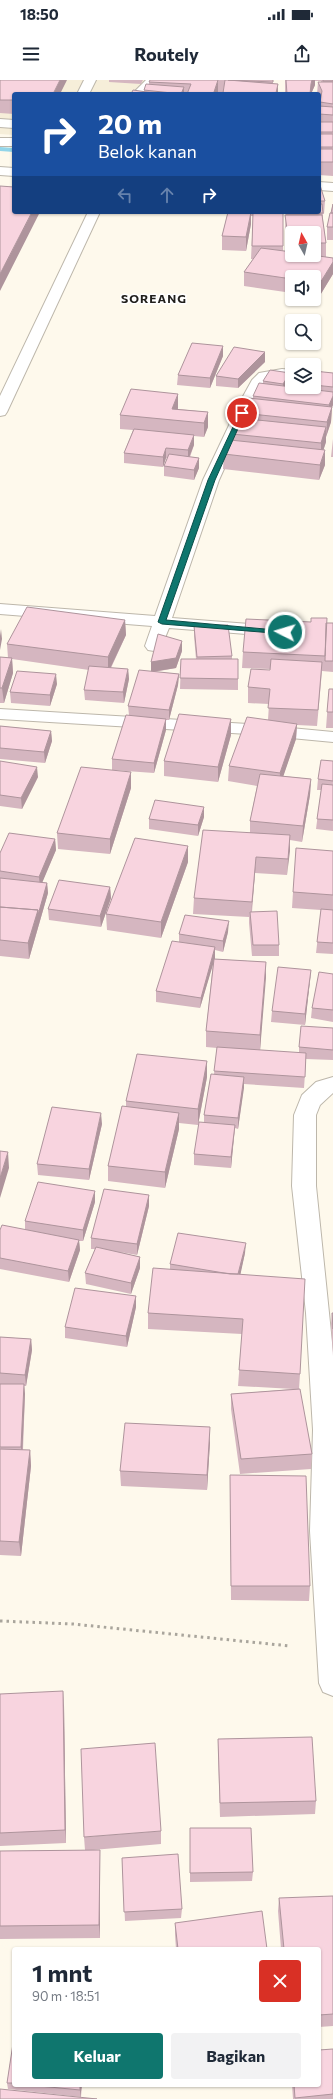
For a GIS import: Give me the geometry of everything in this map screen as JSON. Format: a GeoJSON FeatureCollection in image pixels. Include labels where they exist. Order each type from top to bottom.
{"type":"FeatureCollection","features":[{"type":"Feature","properties":{"kind":"street"},"geometry":{"type":"LineString","coordinates":[[84,92],[90,80]]}},
{"type":"Feature","properties":{"kind":"street"},"geometry":{"type":"LineString","coordinates":[[140,92],[153,80]]}},
{"type":"Feature","properties":{"kind":"street"},"geometry":{"type":"LineString","coordinates":[[0,123],[12,124]]}},
{"type":"Feature","properties":{"kind":"street"},"geometry":{"type":"LineString","coordinates":[[0,142],[12,142]]}},
{"type":"Feature","properties":{"kind":"street"},"geometry":{"type":"LineString","coordinates":[[0,171],[12,172]]}},
{"type":"Feature","properties":{"kind":"street"},"geometry":{"type":"LineString","coordinates":[[321,186],[333,187]]}},
{"type":"Feature","properties":{"kind":"street"},"geometry":{"type":"LineString","coordinates":[[0,412],[93,214]]}},
{"type":"Feature","properties":{"kind":"street"},"geometry":{"type":"LineString","coordinates":[[154,646],[211,480],[248,400],[259,380],[264,376],[285,373]]}},
{"type":"Feature","properties":{"kind":"street"},"geometry":{"type":"LineString","coordinates":[[0,609],[292,633]]}},
{"type":"Feature","properties":{"kind":"street"},"geometry":{"type":"LineString","coordinates":[[0,714],[248,728],[333,737]]}},
{"type":"Feature","properties":{"kind":"street"},"geometry":{"type":"LineString","coordinates":[[333,1085],[324,1088],[310,1101],[305,1115],[304,1186],[330,1430],[323,1531],[333,1683]]}},
{"type":"Feature","properties":{"kind":"path"},"geometry":{"type":"LineString","coordinates":[[0,1621],[39,1621],[104,1625],[228,1641],[330,1648]]}},
{"type":"Feature","properties":{"kind":"shaded area"},"geometry":{"type":"Polygon","coordinates":[[[0,80],[147,80],[133,92],[12,92],[12,135],[0,134],[0,80]]]}},
{"type":"Feature","properties":{"kind":"building"},"geometry":{"type":"Polygon","coordinates":[[[0,80],[60,80],[54,92],[12,92],[12,100],[0,100],[0,80]]]}},
{"type":"Feature","properties":{"kind":"building"},"geometry":{"type":"Polygon","coordinates":[[[150,80],[218,80],[214,92],[188,92],[191,84],[149,82],[150,80]]]}},
{"type":"Feature","properties":{"kind":"building"},"geometry":{"type":"Polygon","coordinates":[[[225,80],[278,84],[276,92],[223,92],[225,80]]]}},
{"type":"Feature","properties":{"kind":"building"},"geometry":{"type":"Polygon","coordinates":[[[228,80],[273,80],[273,82],[228,80]]]}},
{"type":"Feature","properties":{"kind":"building"},"geometry":{"type":"Polygon","coordinates":[[[286,80],[312,80],[310,92],[287,92],[286,80]]]}},
{"type":"Feature","properties":{"kind":"building"},"geometry":{"type":"Polygon","coordinates":[[[318,82],[333,82],[333,104],[321,102],[322,91],[318,82]]]}},
{"type":"Feature","properties":{"kind":"building"},"geometry":{"type":"Polygon","coordinates":[[[146,84],[184,87],[182,92],[144,90],[146,84]]]}},
{"type":"Feature","properties":{"kind":"building"},"geometry":{"type":"Polygon","coordinates":[[[133,90],[146,92],[132,92],[133,90]]]}},
{"type":"Feature","properties":{"kind":"building"},"geometry":{"type":"Polygon","coordinates":[[[321,106],[333,107],[333,115],[321,114],[321,106]]]}},
{"type":"Feature","properties":{"kind":"building"},"geometry":{"type":"Polygon","coordinates":[[[321,122],[333,122],[333,132],[321,132],[321,122]]]}},
{"type":"Feature","properties":{"kind":"building"},"geometry":{"type":"Polygon","coordinates":[[[321,134],[333,134],[333,147],[321,147],[321,134]]]}},
{"type":"Feature","properties":{"kind":"building"},"geometry":{"type":"Polygon","coordinates":[[[321,149],[333,149],[333,162],[321,162],[321,149]]]}},
{"type":"Feature","properties":{"kind":"building"},"geometry":{"type":"Polygon","coordinates":[[[0,186],[12,187],[12,214],[31,214],[0,274],[0,186]]]}},
{"type":"Feature","properties":{"kind":"building"},"geometry":{"type":"Polygon","coordinates":[[[321,188],[325,201],[321,201],[321,188]]]}},
{"type":"Feature","properties":{"kind":"building"},"geometry":{"type":"Polygon","coordinates":[[[321,204],[322,204],[323,213],[321,213],[321,204]]]}},
{"type":"Feature","properties":{"kind":"building"},"geometry":{"type":"Polygon","coordinates":[[[330,213],[333,213],[333,227],[327,227],[330,213]]]}},
{"type":"Feature","properties":{"kind":"building"},"geometry":{"type":"Polygon","coordinates":[[[228,214],[251,214],[246,237],[222,236],[228,214]]]}},
{"type":"Feature","properties":{"kind":"building"},"geometry":{"type":"Polygon","coordinates":[[[253,214],[283,214],[283,246],[252,246],[253,214]]]}},
{"type":"Feature","properties":{"kind":"building"},"geometry":{"type":"Polygon","coordinates":[[[285,215],[322,215],[326,243],[321,243],[321,226],[287,226],[285,215]]]}},
{"type":"Feature","properties":{"kind":"building"},"geometry":{"type":"Polygon","coordinates":[[[261,248],[285,251],[285,262],[321,262],[321,256],[333,258],[333,262],[321,281],[321,270],[285,270],[285,278],[244,272],[261,248]]]}},
{"type":"Feature","properties":{"kind":"building"},"geometry":{"type":"Polygon","coordinates":[[[192,343],[223,346],[210,378],[178,375],[192,343]]]}},
{"type":"Feature","properties":{"kind":"building"},"geometry":{"type":"Polygon","coordinates":[[[234,347],[265,352],[238,379],[216,376],[234,347]]]}},
{"type":"Feature","properties":{"kind":"building"},"geometry":{"type":"Polygon","coordinates":[[[270,370],[285,372],[285,381],[283,384],[263,381],[270,370]]]}},
{"type":"Feature","properties":{"kind":"building"},"geometry":{"type":"Polygon","coordinates":[[[321,372],[333,373],[333,387],[321,386],[321,372]]]}},
{"type":"Feature","properties":{"kind":"building"},"geometry":{"type":"Polygon","coordinates":[[[259,383],[285,386],[285,394],[321,394],[321,391],[333,392],[329,405],[253,396],[259,383]]]}},
{"type":"Feature","properties":{"kind":"building"},"geometry":{"type":"Polygon","coordinates":[[[131,389],[178,394],[172,409],[208,412],[204,423],[120,415],[131,389]]]}},
{"type":"Feature","properties":{"kind":"building"},"geometry":{"type":"Polygon","coordinates":[[[248,398],[332,407],[327,422],[242,413],[248,398]]]}},
{"type":"Feature","properties":{"kind":"building"},"geometry":{"type":"Polygon","coordinates":[[[238,418],[326,427],[321,443],[232,434],[238,418]]]}},
{"type":"Feature","properties":{"kind":"building"},"geometry":{"type":"Polygon","coordinates":[[[134,429],[194,435],[188,450],[166,448],[163,457],[124,453],[134,429]]]}},
{"type":"Feature","properties":{"kind":"building"},"geometry":{"type":"Polygon","coordinates":[[[230,440],[325,450],[320,465],[224,454],[230,440]]]}},
{"type":"Feature","properties":{"kind":"building"},"geometry":{"type":"Polygon","coordinates":[[[169,454],[199,458],[194,470],[164,466],[169,454]]]}},
{"type":"Feature","properties":{"kind":"building"},"geometry":{"type":"Polygon","coordinates":[[[27,607],[125,620],[108,657],[7,644],[27,607]]]}},
{"type":"Feature","properties":{"kind":"building"},"geometry":{"type":"Polygon","coordinates":[[[311,618],[327,618],[325,656],[243,652],[246,619],[311,622],[311,618]]]}},
{"type":"Feature","properties":{"kind":"building"},"geometry":{"type":"Polygon","coordinates":[[[326,623],[333,623],[333,661],[325,661],[326,623]]]}},
{"type":"Feature","properties":{"kind":"building"},"geometry":{"type":"Polygon","coordinates":[[[228,625],[232,656],[197,657],[194,626],[228,625]]]}},
{"type":"Feature","properties":{"kind":"building"},"geometry":{"type":"Polygon","coordinates":[[[158,634],[182,641],[176,658],[151,662],[158,634]]]}},
{"type":"Feature","properties":{"kind":"building"},"geometry":{"type":"Polygon","coordinates":[[[0,657],[12,658],[2,688],[0,688],[0,657]]]}},
{"type":"Feature","properties":{"kind":"building"},"geometry":{"type":"Polygon","coordinates":[[[181,659],[238,659],[238,679],[180,678],[181,659]]]}},
{"type":"Feature","properties":{"kind":"building"},"geometry":{"type":"Polygon","coordinates":[[[271,659],[322,662],[318,710],[268,708],[270,689],[248,687],[251,669],[270,670],[271,659]]]}},
{"type":"Feature","properties":{"kind":"building"},"geometry":{"type":"Polygon","coordinates":[[[89,666],[128,669],[123,692],[84,690],[89,666]]]}},
{"type":"Feature","properties":{"kind":"building"},"geometry":{"type":"Polygon","coordinates":[[[139,670],[179,674],[169,710],[128,706],[139,670]]]}},
{"type":"Feature","properties":{"kind":"building"},"geometry":{"type":"Polygon","coordinates":[[[17,671],[56,674],[50,695],[10,692],[17,671]]]}},
{"type":"Feature","properties":{"kind":"building"},"geometry":{"type":"Polygon","coordinates":[[[329,689],[333,689],[333,712],[327,712],[329,689]]]}},
{"type":"Feature","properties":{"kind":"building"},"geometry":{"type":"Polygon","coordinates":[[[179,714],[231,719],[218,767],[164,761],[179,714]]]}},
{"type":"Feature","properties":{"kind":"building"},"geometry":{"type":"Polygon","coordinates":[[[126,715],[166,719],[154,763],[112,759],[126,715]]]}},
{"type":"Feature","properties":{"kind":"building"},"geometry":{"type":"Polygon","coordinates":[[[247,717],[297,724],[280,773],[229,766],[247,717]]]}},
{"type":"Feature","properties":{"kind":"building"},"geometry":{"type":"Polygon","coordinates":[[[0,726],[51,731],[44,752],[0,748],[0,726]]]}},
{"type":"Feature","properties":{"kind":"building"},"geometry":{"type":"Polygon","coordinates":[[[321,760],[333,761],[333,781],[318,779],[321,760]]]}},
{"type":"Feature","properties":{"kind":"building"},"geometry":{"type":"Polygon","coordinates":[[[0,761],[37,767],[21,798],[0,795],[0,761]]]}},
{"type":"Feature","properties":{"kind":"building"},"geometry":{"type":"Polygon","coordinates":[[[81,767],[131,772],[110,839],[57,833],[81,767]]]}},
{"type":"Feature","properties":{"kind":"building"},"geometry":{"type":"Polygon","coordinates":[[[260,774],[311,779],[303,826],[250,821],[260,774]]]}},
{"type":"Feature","properties":{"kind":"building"},"geometry":{"type":"Polygon","coordinates":[[[322,784],[333,785],[333,820],[317,819],[322,784]]]}},
{"type":"Feature","properties":{"kind":"building"},"geometry":{"type":"Polygon","coordinates":[[[155,800],[204,807],[198,825],[149,819],[155,800]]]}},
{"type":"Feature","properties":{"kind":"building"},"geometry":{"type":"Polygon","coordinates":[[[203,830],[290,835],[288,859],[256,857],[252,902],[194,898],[203,830]]]}},
{"type":"Feature","properties":{"kind":"building"},"geometry":{"type":"Polygon","coordinates":[[[9,833],[55,839],[39,877],[0,871],[0,853],[9,833]]]}},
{"type":"Feature","properties":{"kind":"building"},"geometry":{"type":"Polygon","coordinates":[[[135,838],[188,846],[161,922],[106,914],[135,838]]]}},
{"type":"Feature","properties":{"kind":"building"},"geometry":{"type":"Polygon","coordinates":[[[296,848],[333,851],[333,895],[293,892],[296,848]]]}},
{"type":"Feature","properties":{"kind":"building"},"geometry":{"type":"Polygon","coordinates":[[[0,878],[47,883],[38,915],[38,910],[0,907],[0,878]]]}},
{"type":"Feature","properties":{"kind":"building"},"geometry":{"type":"Polygon","coordinates":[[[59,880],[110,887],[100,916],[48,909],[59,880]]]}},
{"type":"Feature","properties":{"kind":"building"},"geometry":{"type":"Polygon","coordinates":[[[0,907],[38,910],[28,943],[0,940],[0,907]]]}},
{"type":"Feature","properties":{"kind":"building"},"geometry":{"type":"Polygon","coordinates":[[[321,909],[333,910],[333,943],[317,942],[321,909]]]}},
{"type":"Feature","properties":{"kind":"building"},"geometry":{"type":"Polygon","coordinates":[[[277,911],[279,945],[253,945],[250,912],[277,911]]]}},
{"type":"Feature","properties":{"kind":"building"},"geometry":{"type":"Polygon","coordinates":[[[185,915],[229,921],[223,941],[179,934],[185,915]]]}},
{"type":"Feature","properties":{"kind":"building"},"geometry":{"type":"Polygon","coordinates":[[[172,941],[215,947],[201,998],[156,991],[172,941]]]}},
{"type":"Feature","properties":{"kind":"building"},"geometry":{"type":"Polygon","coordinates":[[[214,959],[266,962],[260,1035],[206,1031],[214,959]]]}},
{"type":"Feature","properties":{"kind":"building"},"geometry":{"type":"Polygon","coordinates":[[[278,967],[311,970],[305,1014],[272,1011],[278,967]]]}},
{"type":"Feature","properties":{"kind":"building"},"geometry":{"type":"Polygon","coordinates":[[[319,972],[333,974],[333,1010],[312,1008],[319,972]]]}},
{"type":"Feature","properties":{"kind":"building"},"geometry":{"type":"Polygon","coordinates":[[[301,1026],[333,1028],[333,1050],[299,1047],[301,1026]]]}},
{"type":"Feature","properties":{"kind":"building"},"geometry":{"type":"Polygon","coordinates":[[[217,1047],[306,1053],[305,1077],[214,1071],[217,1047]]]}},
{"type":"Feature","properties":{"kind":"building"},"geometry":{"type":"Polygon","coordinates":[[[137,1054],[207,1061],[198,1109],[126,1101],[137,1054]]]}},
{"type":"Feature","properties":{"kind":"building"},"geometry":{"type":"Polygon","coordinates":[[[211,1074],[244,1077],[238,1118],[204,1115],[211,1074]]]}},
{"type":"Feature","properties":{"kind":"building"},"geometry":{"type":"Polygon","coordinates":[[[122,1106],[179,1113],[165,1172],[108,1166],[122,1106]]]}},
{"type":"Feature","properties":{"kind":"building"},"geometry":{"type":"Polygon","coordinates":[[[52,1107],[101,1113],[89,1169],[37,1164],[52,1107]]]}},
{"type":"Feature","properties":{"kind":"building"},"geometry":{"type":"Polygon","coordinates":[[[199,1122],[235,1125],[231,1157],[194,1154],[199,1122]]]}},
{"type":"Feature","properties":{"kind":"building"},"geometry":{"type":"Polygon","coordinates":[[[0,1151],[8,1152],[0,1178],[0,1151]]]}},
{"type":"Feature","properties":{"kind":"building"},"geometry":{"type":"Polygon","coordinates":[[[38,1182],[95,1191],[83,1230],[25,1221],[38,1182]]]}},
{"type":"Feature","properties":{"kind":"building"},"geometry":{"type":"Polygon","coordinates":[[[104,1189],[149,1195],[137,1244],[91,1238],[104,1189]]]}},
{"type":"Feature","properties":{"kind":"building"},"geometry":{"type":"Polygon","coordinates":[[[2,1225],[79,1240],[68,1271],[0,1258],[0,1230],[2,1225]]]}},
{"type":"Feature","properties":{"kind":"building"},"geometry":{"type":"Polygon","coordinates":[[[178,1233],[246,1243],[238,1274],[170,1264],[178,1233]]]}},
{"type":"Feature","properties":{"kind":"building"},"geometry":{"type":"Polygon","coordinates":[[[96,1247],[140,1257],[131,1283],[85,1273],[96,1247]]]}},
{"type":"Feature","properties":{"kind":"building"},"geometry":{"type":"Polygon","coordinates":[[[153,1268],[305,1279],[300,1374],[239,1370],[243,1319],[148,1313],[153,1268]]]}},
{"type":"Feature","properties":{"kind":"building"},"geometry":{"type":"Polygon","coordinates":[[[75,1288],[136,1296],[126,1336],[65,1327],[75,1288]]]}},
{"type":"Feature","properties":{"kind":"building"},"geometry":{"type":"Polygon","coordinates":[[[0,1337],[31,1339],[25,1375],[0,1373],[0,1337]]]}},
{"type":"Feature","properties":{"kind":"building"},"geometry":{"type":"Polygon","coordinates":[[[0,1384],[24,1384],[21,1447],[0,1447],[0,1384]]]}},
{"type":"Feature","properties":{"kind":"building"},"geometry":{"type":"Polygon","coordinates":[[[300,1389],[312,1454],[241,1459],[231,1394],[300,1389]]]}},
{"type":"Feature","properties":{"kind":"building"},"geometry":{"type":"Polygon","coordinates":[[[125,1423],[210,1427],[207,1475],[120,1471],[125,1423]]]}},
{"type":"Feature","properties":{"kind":"building"},"geometry":{"type":"Polygon","coordinates":[[[0,1449],[30,1450],[19,1542],[0,1541],[0,1449]]]}},
{"type":"Feature","properties":{"kind":"building"},"geometry":{"type":"Polygon","coordinates":[[[230,1475],[306,1476],[310,1586],[231,1586],[230,1475]]]}},
{"type":"Feature","properties":{"kind":"building"},"geometry":{"type":"Polygon","coordinates":[[[63,1691],[65,1830],[0,1833],[0,1694],[63,1691]]]}},
{"type":"Feature","properties":{"kind":"building"},"geometry":{"type":"Polygon","coordinates":[[[312,1737],[316,1801],[220,1803],[218,1739],[312,1737]]]}},
{"type":"Feature","properties":{"kind":"building"},"geometry":{"type":"Polygon","coordinates":[[[155,1743],[161,1831],[84,1837],[81,1749],[155,1743]]]}},
{"type":"Feature","properties":{"kind":"building"},"geometry":{"type":"Polygon","coordinates":[[[190,1828],[251,1828],[253,1872],[190,1873],[190,1828]]]}},
{"type":"Feature","properties":{"kind":"building"},"geometry":{"type":"Polygon","coordinates":[[[100,1850],[99,1925],[0,1926],[0,1851],[100,1850]]]}},
{"type":"Feature","properties":{"kind":"building"},"geometry":{"type":"Polygon","coordinates":[[[178,1854],[182,1909],[124,1912],[122,1858],[178,1854]]]}},
{"type":"Feature","properties":{"kind":"building"},"geometry":{"type":"Polygon","coordinates":[[[333,1896],[333,2014],[321,2015],[321,1947],[284,1947],[279,1898],[333,1896]]]}},
{"type":"Feature","properties":{"kind":"building"},"geometry":{"type":"Polygon","coordinates":[[[262,1911],[267,1947],[178,1947],[175,1923],[262,1911]]]}},
{"type":"Feature","properties":{"kind":"building"},"geometry":{"type":"Polygon","coordinates":[[[333,2049],[333,2094],[295,2098],[294,2087],[321,2087],[321,2050],[333,2049]]]}},
{"type":"Feature","properties":{"kind":"building"},"geometry":{"type":"Polygon","coordinates":[[[12,2050],[12,2083],[7,2083],[12,2050]]]}},
{"type":"Feature","properties":{"kind":"building"},"geometry":{"type":"Polygon","coordinates":[[[49,2087],[80,2087],[80,2090],[49,2087]]]}},
{"type":"Feature","properties":{"kind":"building"},"geometry":{"type":"Polygon","coordinates":[[[0,2089],[97,2099],[0,2099],[0,2089]]]}},
{"type":"Feature","properties":{"kind":"waterway"},"geometry":{"type":"LineString","coordinates":[[0,149],[12,150]]}},
{"type":"Feature","properties":{"kind":"district","name":"SOREANG"},"geometry":{"type":"Point","coordinates":[154,298]}},
{"type":"Feature","properties":{"kind":"route"},"geometry":{"type":"LineString","coordinates":[[242,413],[211,480],[162,622],[285,632]]}}]}
